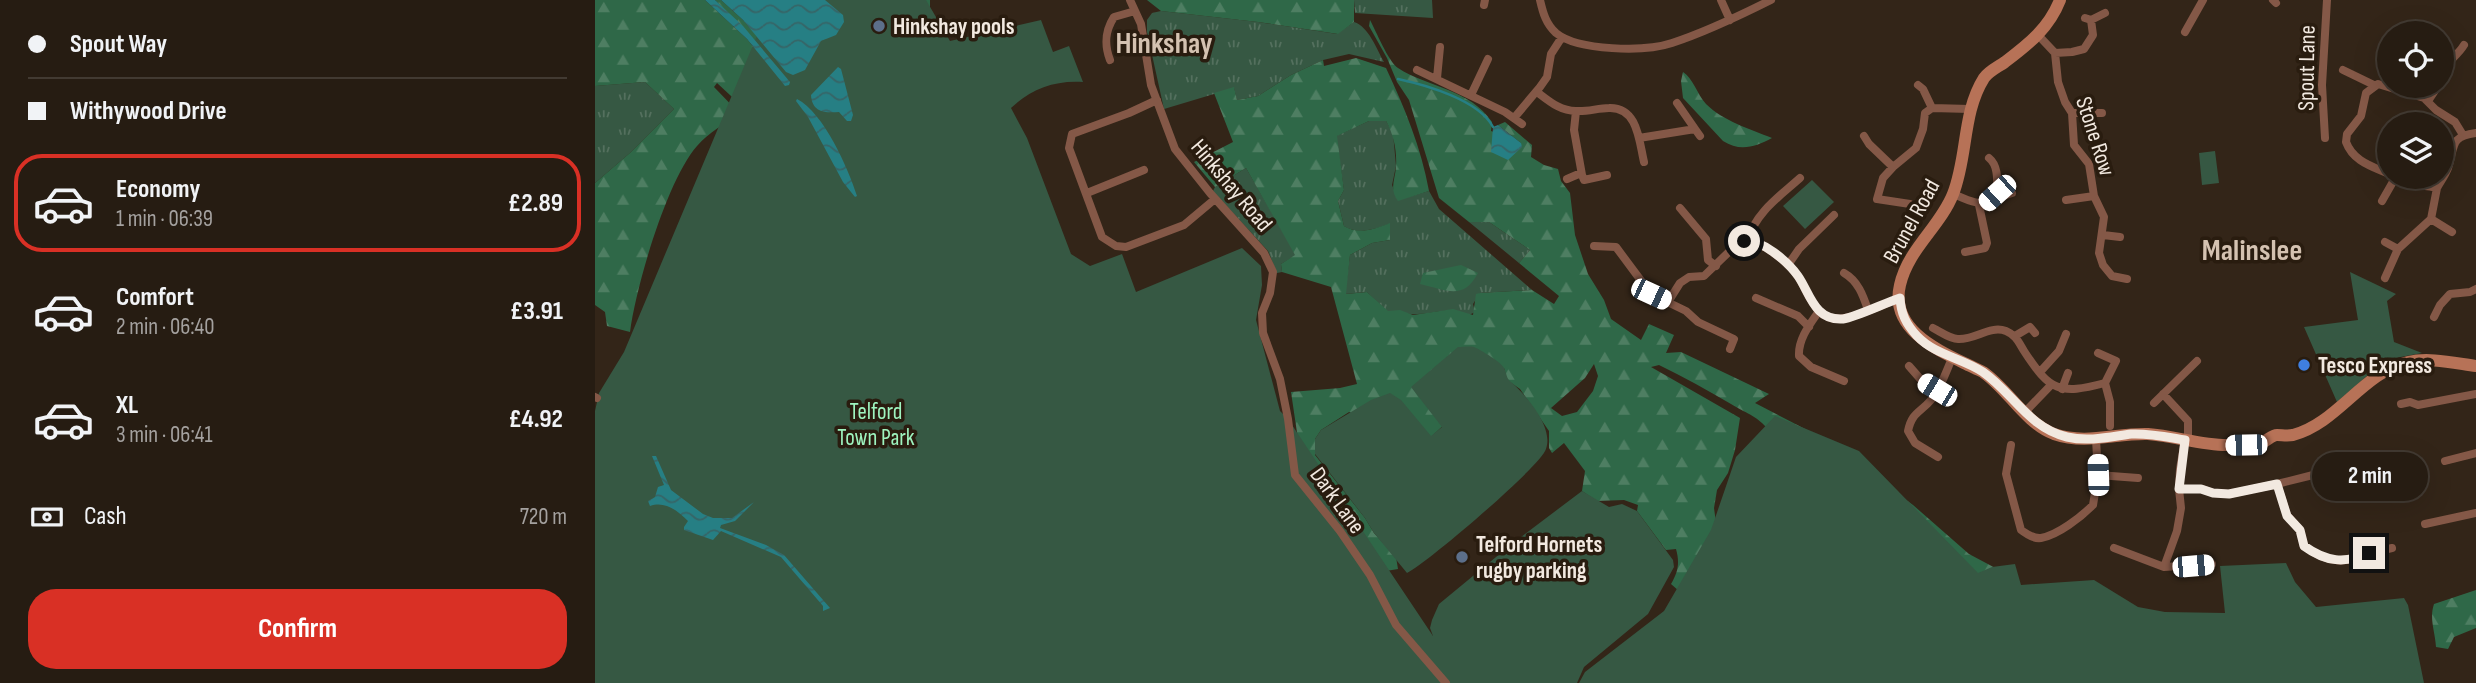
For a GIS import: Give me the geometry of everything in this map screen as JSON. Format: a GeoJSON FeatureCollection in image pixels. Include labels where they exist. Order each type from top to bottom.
{"type":"FeatureCollection","features":[{"type":"Feature","properties":{"kind":"street","name":"Hinkshay Road"},"geometry":{"type":"LineString","coordinates":[[1130,0],[1141,24],[1151,85],[1175,149],[1215,199],[1264,253],[1273,272]]}},
{"type":"Feature","properties":{"kind":"street"},"geometry":{"type":"LineString","coordinates":[[1540,0],[1547,22],[1562,37],[1582,45],[1649,49],[1671,44],[1771,0]]}},
{"type":"Feature","properties":{"kind":"street"},"geometry":{"type":"LineString","coordinates":[[1721,0],[1730,20]]}},
{"type":"Feature","properties":{"kind":"street","name":"Brunel Road"},"geometry":{"type":"LineString","coordinates":[[2060,0],[2039,36],[1986,75],[1970,109],[1960,172],[1953,194],[1907,263],[1899,288],[1901,314],[1917,337],[1931,348],[1983,372],[2039,427],[2079,440],[2141,434],[2225,445],[2246,445],[2266,441],[2275,435],[2293,435],[2330,415],[2375,377],[2409,361],[2425,360],[2476,366]]}},
{"type":"Feature","properties":{"kind":"street"},"geometry":{"type":"LineString","coordinates":[[2185,33],[2203,0]]}},
{"type":"Feature","properties":{"kind":"street","name":"Spout Lane"},"geometry":{"type":"LineString","coordinates":[[2325,138],[2322,85],[2327,0]]}},
{"type":"Feature","properties":{"kind":"street"},"geometry":{"type":"LineString","coordinates":[[1110,60],[1106,50],[1107,29],[1114,17],[1135,11]]}},
{"type":"Feature","properties":{"kind":"street"},"geometry":{"type":"LineString","coordinates":[[2039,36],[2055,53],[2084,49],[2093,35],[2088,19],[2105,13]]}},
{"type":"Feature","properties":{"kind":"street"},"geometry":{"type":"LineString","coordinates":[[1514,118],[1547,77],[1551,54],[1562,37]]}},
{"type":"Feature","properties":{"kind":"street"},"geometry":{"type":"LineString","coordinates":[[2454,59],[2464,45]]}},
{"type":"Feature","properties":{"kind":"street"},"geometry":{"type":"LineString","coordinates":[[1437,78],[1440,47]]}},
{"type":"Feature","properties":{"kind":"street","name":"Stone Row"},"geometry":{"type":"LineString","coordinates":[[2055,53],[2058,82],[2072,113],[2074,145],[2089,164],[2094,196],[2103,217],[2099,253],[2105,269],[2112,276],[2127,279]]}},
{"type":"Feature","properties":{"kind":"street"},"geometry":{"type":"LineString","coordinates":[[1471,95],[1486,63],[1474,62]]}},
{"type":"Feature","properties":{"kind":"street"},"geometry":{"type":"LineString","coordinates":[[1417,70],[1471,95],[1522,124]]}},
{"type":"Feature","properties":{"kind":"street"},"geometry":{"type":"LineString","coordinates":[[2343,70],[2374,85],[2415,94],[2428,101],[2436,110],[2455,122],[2463,135]]}},
{"type":"Feature","properties":{"kind":"street"},"geometry":{"type":"LineString","coordinates":[[1918,85],[1923,89],[1931,108]]}},
{"type":"Feature","properties":{"kind":"street"},"geometry":{"type":"LineString","coordinates":[[2374,85],[2366,93],[2360,119],[2347,134],[2346,142],[2364,163],[2377,170]]}},
{"type":"Feature","properties":{"kind":"street"},"geometry":{"type":"LineString","coordinates":[[1537,92],[1556,106],[1576,111],[1612,107],[1623,111],[1631,117],[1644,162]]}},
{"type":"Feature","properties":{"kind":"street"},"geometry":{"type":"LineString","coordinates":[[1157,100],[1072,134],[1069,148],[1102,237],[1117,246],[1126,247],[1184,225],[1215,199]]}},
{"type":"Feature","properties":{"kind":"street"},"geometry":{"type":"LineString","coordinates":[[1639,138],[1698,132],[1677,103]]}},
{"type":"Feature","properties":{"kind":"street"},"geometry":{"type":"LineString","coordinates":[[1910,204],[1877,199],[1883,178],[1916,148],[1925,113],[1931,108],[1970,109]]}},
{"type":"Feature","properties":{"kind":"street"},"geometry":{"type":"LineString","coordinates":[[1576,111],[1574,130],[1584,180],[1607,174]]}},
{"type":"Feature","properties":{"kind":"street"},"geometry":{"type":"LineString","coordinates":[[2072,113],[2102,113]]}},
{"type":"Feature","properties":{"kind":"street"},"geometry":{"type":"LineString","coordinates":[[2454,146],[2463,135],[2476,133]]}},
{"type":"Feature","properties":{"kind":"street"},"geometry":{"type":"LineString","coordinates":[[1864,136],[1893,167]]}},
{"type":"Feature","properties":{"kind":"street"},"geometry":{"type":"LineString","coordinates":[[1953,194],[1979,205],[1986,203],[1997,193],[1998,178],[1993,161],[1989,158]]}},
{"type":"Feature","properties":{"kind":"street"},"geometry":{"type":"LineString","coordinates":[[1087,193],[1144,170]]}},
{"type":"Feature","properties":{"kind":"street"},"geometry":{"type":"LineString","coordinates":[[1567,179],[1581,173]]}},
{"type":"Feature","properties":{"kind":"street"},"geometry":{"type":"LineString","coordinates":[[1748,240],[1751,228],[1759,216],[1800,178]]}},
{"type":"Feature","properties":{"kind":"street"},"geometry":{"type":"LineString","coordinates":[[2382,201],[2387,189]]}},
{"type":"Feature","properties":{"kind":"street"},"geometry":{"type":"LineString","coordinates":[[2385,278],[2398,249],[2431,219],[2437,189]]}},
{"type":"Feature","properties":{"kind":"street"},"geometry":{"type":"LineString","coordinates":[[1997,193],[2012,193]]}},
{"type":"Feature","properties":{"kind":"street"},"geometry":{"type":"LineString","coordinates":[[2066,200],[2094,196]]}},
{"type":"Feature","properties":{"kind":"street"},"geometry":{"type":"LineString","coordinates":[[1965,252],[1985,248],[1987,243],[1979,205]]}},
{"type":"Feature","properties":{"kind":"street"},"geometry":{"type":"LineString","coordinates":[[1680,208],[1706,239],[1709,260],[1716,266]]}},
{"type":"Feature","properties":{"kind":"street"},"geometry":{"type":"LineString","coordinates":[[1788,265],[1799,249],[1834,215]]}},
{"type":"Feature","properties":{"kind":"street"},"geometry":{"type":"LineString","coordinates":[[2431,219],[2452,232]]}},
{"type":"Feature","properties":{"kind":"street"},"geometry":{"type":"LineString","coordinates":[[2103,235],[2120,237]]}},
{"type":"Feature","properties":{"kind":"street"},"geometry":{"type":"LineString","coordinates":[[1668,302],[1680,283],[1689,277],[1705,276],[1736,245],[1748,240],[1756,242],[1788,265],[1799,277],[1811,303],[1819,311],[1842,319],[1900,298]]}},
{"type":"Feature","properties":{"kind":"street"},"geometry":{"type":"LineString","coordinates":[[2385,242],[2398,249]]}},
{"type":"Feature","properties":{"kind":"street"},"geometry":{"type":"LineString","coordinates":[[1594,246],[1616,247],[1651,294],[1686,311],[1697,322],[1734,340],[1730,349]]}},
{"type":"Feature","properties":{"kind":"street","name":"Dark Lane"},"geometry":{"type":"LineString","coordinates":[[1273,272],[1271,293],[1262,313],[1263,333],[1280,380],[1295,475],[1340,531],[1370,575],[1396,625],[1447,683]]}},
{"type":"Feature","properties":{"kind":"street"},"geometry":{"type":"LineString","coordinates":[[1844,273],[1852,277],[1868,310]]}},
{"type":"Feature","properties":{"kind":"street"},"geometry":{"type":"LineString","coordinates":[[2434,317],[2440,304],[2450,294],[2476,289]]}},
{"type":"Feature","properties":{"kind":"street"},"geometry":{"type":"LineString","coordinates":[[1756,298],[1798,316],[1809,327]]}},
{"type":"Feature","properties":{"kind":"street"},"geometry":{"type":"LineString","coordinates":[[1819,311],[1798,349],[1798,356],[1811,367],[1844,382]]}},
{"type":"Feature","properties":{"kind":"street"},"geometry":{"type":"LineString","coordinates":[[2015,336],[2030,327],[2035,333]]}},
{"type":"Feature","properties":{"kind":"street"},"geometry":{"type":"LineString","coordinates":[[1933,328],[1955,340],[1972,338],[1992,330],[2004,330],[2015,336],[2051,385],[2062,389],[2086,388],[2105,383]]}},
{"type":"Feature","properties":{"kind":"street"},"geometry":{"type":"LineString","coordinates":[[2039,372],[2059,351],[2066,334]]}},
{"type":"Feature","properties":{"kind":"street"},"geometry":{"type":"LineString","coordinates":[[2098,352],[2116,361],[2105,383],[2110,402],[2110,426]]}},
{"type":"Feature","properties":{"kind":"street"},"geometry":{"type":"LineString","coordinates":[[1938,457],[1915,443],[1908,431],[1911,419],[1930,401],[1937,390],[1952,358]]}},
{"type":"Feature","properties":{"kind":"street"},"geometry":{"type":"LineString","coordinates":[[2154,403],[2197,361]]}},
{"type":"Feature","properties":{"kind":"street"},"geometry":{"type":"LineString","coordinates":[[1909,366],[1923,382],[1937,390]]}},
{"type":"Feature","properties":{"kind":"street"},"geometry":{"type":"LineString","coordinates":[[2062,389],[2068,373]]}},
{"type":"Feature","properties":{"kind":"street"},"geometry":{"type":"LineString","coordinates":[[2024,413],[2051,385]]}},
{"type":"Feature","properties":{"kind":"street"},"geometry":{"type":"LineString","coordinates":[[2163,394],[2188,421],[2179,489],[2181,508],[2177,531],[2164,567]]}},
{"type":"Feature","properties":{"kind":"street"},"geometry":{"type":"LineString","coordinates":[[2401,404],[2410,402],[2418,405],[2476,394]]}},
{"type":"Feature","properties":{"kind":"street"},"geometry":{"type":"LineString","coordinates":[[2011,445],[2007,474],[2021,530],[2029,536],[2040,538],[2071,523],[2093,505],[2098,475],[2096,439]]}},
{"type":"Feature","properties":{"kind":"street"},"geometry":{"type":"LineString","coordinates":[[2445,461],[2476,453]]}},
{"type":"Feature","properties":{"kind":"street"},"geometry":{"type":"LineString","coordinates":[[2179,489],[2201,489],[2229,494],[2321,473],[2333,475],[2352,471],[2371,457]]}},
{"type":"Feature","properties":{"kind":"street"},"geometry":{"type":"LineString","coordinates":[[2098,475],[2138,478]]}},
{"type":"Feature","properties":{"kind":"street"},"geometry":{"type":"LineString","coordinates":[[2277,484],[2287,516],[2300,530],[2304,546],[2315,554],[2331,561],[2354,560],[2369,553],[2392,548]]}},
{"type":"Feature","properties":{"kind":"street"},"geometry":{"type":"LineString","coordinates":[[2425,524],[2476,513]]}},
{"type":"Feature","properties":{"kind":"street"},"geometry":{"type":"LineString","coordinates":[[2114,548],[2164,567],[2211,564]]}},
{"type":"Feature","properties":{"kind":"green space"},"geometry":{"type":"Polygon","coordinates":[[[595,0],[705,0],[747,39],[785,86],[765,51],[715,0],[721,0],[743,20],[774,55],[825,0],[930,0],[930,31],[744,108],[717,83],[714,87],[741,115],[718,128],[697,146],[675,183],[646,262],[630,332],[607,326],[605,312],[595,305],[595,183],[674,109],[645,82],[595,86],[595,0]]]}},
{"type":"Feature","properties":{"kind":"green space","name":"Telford Town Park"},"geometry":{"type":"Polygon","coordinates":[[[772,0],[926,0],[950,41],[1041,20],[1053,52],[1069,46],[1083,82],[1044,87],[1011,108],[1027,138],[1071,254],[1090,266],[1122,254],[1136,292],[1242,248],[1261,266],[1262,285],[1256,320],[1280,411],[1288,419],[1433,636],[1430,628],[1439,604],[1582,491],[1609,507],[1622,504],[1637,511],[1673,560],[1674,567],[1648,614],[1584,667],[1577,683],[595,683],[595,411],[599,393],[624,352],[772,0]]]}},
{"type":"Feature","properties":{"kind":"green space"},"geometry":{"type":"Polygon","coordinates":[[[1147,0],[1354,0],[1354,22],[1338,34],[1161,11],[1147,0]]]}},
{"type":"Feature","properties":{"kind":"green space"},"geometry":{"type":"Polygon","coordinates":[[[1354,0],[1432,0],[1433,18],[1355,13],[1354,0]]]}},
{"type":"Feature","properties":{"kind":"green space"},"geometry":{"type":"Polygon","coordinates":[[[1161,11],[1337,34],[1354,22],[1368,33],[1384,62],[1349,54],[1323,60],[1291,75],[1258,96],[1237,100],[1234,88],[1164,109],[1147,32],[1147,20],[1152,13],[1161,11]]]}},
{"type":"Feature","properties":{"kind":"green space"},"geometry":{"type":"Polygon","coordinates":[[[1370,20],[1386,53],[1398,68],[1472,102],[1492,122],[1491,131],[1521,143],[1498,125],[1505,122],[1532,145],[1531,157],[1558,169],[1561,181],[1570,193],[1575,235],[1588,274],[1604,300],[1611,319],[1641,340],[1649,324],[1674,335],[1666,353],[1681,352],[1769,394],[1755,403],[1837,449],[1913,505],[1969,554],[2001,571],[2015,603],[1754,417],[1659,365],[1651,367],[1740,418],[1728,473],[1717,490],[1714,508],[1716,523],[1679,591],[1671,584],[1678,567],[1676,549],[1666,550],[1637,511],[1638,505],[1624,500],[1597,501],[1582,491],[1585,471],[1564,443],[1552,453],[1549,448],[1549,431],[1520,389],[1507,380],[1504,368],[1431,437],[1349,412],[1321,430],[1315,439],[1315,455],[1374,533],[1396,557],[1398,569],[1386,571],[1299,446],[1291,392],[1357,384],[1331,287],[1282,272],[1281,264],[1295,255],[1246,168],[1215,187],[1194,162],[1233,142],[1214,93],[1234,87],[1237,100],[1258,96],[1291,75],[1323,60],[1324,66],[1356,58],[1386,68],[1412,128],[1429,191],[1398,201],[1395,197],[1395,149],[1386,121],[1369,121],[1337,136],[1344,190],[1338,201],[1344,226],[1361,231],[1390,223],[1390,240],[1372,243],[1350,255],[1346,294],[1367,292],[1388,311],[1400,310],[1413,315],[1453,309],[1473,315],[1476,294],[1480,293],[1532,290],[1554,304],[1559,296],[1519,263],[1530,250],[1489,222],[1469,222],[1439,198],[1409,100],[1369,26],[1370,20]],[[1594,364],[1585,378],[1551,408],[1562,416],[1577,412],[1593,391],[1598,376],[1594,364]]]}},
{"type":"Feature","properties":{"kind":"green space"},"geometry":{"type":"Polygon","coordinates":[[[1683,72],[1713,110],[1737,124],[1772,138],[1747,147],[1723,141],[1683,98],[1683,72]]]}},
{"type":"Feature","properties":{"kind":"green space"},"geometry":{"type":"Polygon","coordinates":[[[645,82],[674,109],[595,183],[595,86],[645,82]]]}},
{"type":"Feature","properties":{"kind":"green space"},"geometry":{"type":"Polygon","coordinates":[[[1369,121],[1386,121],[1393,133],[1396,166],[1392,185],[1398,200],[1429,191],[1439,209],[1532,290],[1480,293],[1473,304],[1475,312],[1469,315],[1449,310],[1413,314],[1388,312],[1367,292],[1345,294],[1350,255],[1372,243],[1390,240],[1389,224],[1361,231],[1344,226],[1338,201],[1344,190],[1336,136],[1369,121]]]}},
{"type":"Feature","properties":{"kind":"green space"},"geometry":{"type":"Polygon","coordinates":[[[2215,151],[2219,183],[2202,185],[2199,153],[2215,151]]]}},
{"type":"Feature","properties":{"kind":"green space"},"geometry":{"type":"Polygon","coordinates":[[[1246,168],[1296,255],[1281,264],[1282,272],[1277,273],[1268,251],[1213,191],[1215,187],[1246,168]]]}},
{"type":"Feature","properties":{"kind":"green space"},"geometry":{"type":"Polygon","coordinates":[[[1812,180],[1834,202],[1805,229],[1783,206],[1812,180]]]}},
{"type":"Feature","properties":{"kind":"green space"},"geometry":{"type":"Polygon","coordinates":[[[1469,222],[1489,222],[1530,250],[1519,263],[1469,222]]]}},
{"type":"Feature","properties":{"kind":"green space"},"geometry":{"type":"Polygon","coordinates":[[[1461,265],[1478,273],[1472,282],[1460,290],[1446,291],[1420,284],[1423,273],[1461,265]]]}},
{"type":"Feature","properties":{"kind":"green space"},"geometry":{"type":"Polygon","coordinates":[[[2350,272],[2396,294],[2387,301],[2394,342],[2422,353],[2395,358],[2368,375],[2337,402],[2304,327],[2358,320],[2350,272]]]}},
{"type":"Feature","properties":{"kind":"green space"},"geometry":{"type":"Polygon","coordinates":[[[1458,347],[1474,347],[1502,365],[1508,379],[1537,412],[1546,431],[1546,449],[1525,474],[1482,514],[1407,573],[1315,454],[1315,439],[1321,430],[1371,400],[1390,393],[1401,400],[1431,436],[1442,427],[1411,387],[1458,347]]]}},
{"type":"Feature","properties":{"kind":"green space"},"geometry":{"type":"Polygon","coordinates":[[[1775,416],[1859,451],[1978,573],[1992,567],[2015,564],[2021,585],[2094,580],[2138,607],[2165,612],[2225,613],[2220,566],[2286,563],[2295,582],[2316,607],[2404,598],[2408,605],[2424,683],[1579,683],[1585,672],[1664,611],[1711,530],[1736,457],[1775,416]]]}},
{"type":"Feature","properties":{"kind":"green space"},"geometry":{"type":"Polygon","coordinates":[[[2476,590],[2476,628],[2454,637],[2448,649],[2436,647],[2432,620],[2434,604],[2476,590]]]}},
{"type":"Feature","properties":{"kind":"water"},"geometry":{"type":"Polygon","coordinates":[[[705,0],[715,0],[743,26],[790,82],[789,85],[785,86],[747,39],[705,0]]]}},
{"type":"Feature","properties":{"kind":"water"},"geometry":{"type":"Polygon","coordinates":[[[721,0],[825,0],[843,15],[844,22],[836,35],[821,41],[805,70],[793,75],[786,72],[743,20],[721,0]]]}},
{"type":"Feature","properties":{"kind":"water"},"geometry":{"type":"Polygon","coordinates":[[[838,67],[841,69],[853,115],[851,121],[847,121],[839,112],[817,109],[812,101],[811,95],[838,67]]]}},
{"type":"Feature","properties":{"kind":"water"},"geometry":{"type":"Polygon","coordinates":[[[797,99],[817,116],[834,142],[857,196],[855,197],[843,182],[797,99]]]}},
{"type":"Feature","properties":{"kind":"water"},"geometry":{"type":"Polygon","coordinates":[[[1498,125],[1521,143],[1522,147],[1508,160],[1491,152],[1493,127],[1498,125]]]}},
{"type":"Feature","properties":{"kind":"water"},"geometry":{"type":"Polygon","coordinates":[[[652,456],[656,456],[671,490],[703,514],[713,518],[732,518],[754,502],[735,521],[721,525],[720,528],[766,545],[784,555],[830,608],[823,611],[823,606],[781,557],[721,531],[713,540],[684,530],[688,521],[675,510],[661,505],[650,506],[648,501],[655,497],[658,487],[664,485],[652,456]]]}},
{"type":"Feature","properties":{"kind":"waterway"},"geometry":{"type":"LineString","coordinates":[[1398,79],[1451,95],[1476,109],[1493,127]]}},
{"type":"Feature","properties":{"kind":"place","name":"Hinkshay pools"},"geometry":{"type":"Point","coordinates":[879,26]}},
{"type":"Feature","properties":{"kind":"place","name":"Tesco Express"},"geometry":{"type":"Point","coordinates":[2304,365]}},
{"type":"Feature","properties":{"kind":"place","name":"Telford Hornets rugby parking"},"geometry":{"type":"Point","coordinates":[1462,557]}},
{"type":"Feature","properties":{"kind":"district","name":"Hinkshay"},"geometry":{"type":"Point","coordinates":[1164,43]}},
{"type":"Feature","properties":{"kind":"district","name":"Malinslee"},"geometry":{"type":"Point","coordinates":[2252,250]}},
{"type":"Feature","properties":{"kind":"route"},"geometry":{"type":"LineString","coordinates":[[1744,241],[1756,242],[1788,265],[1799,277],[1811,303],[1829,316],[1842,319],[1900,298],[1901,314],[1917,337],[1931,348],[1983,372],[2039,427],[2079,440],[2133,434],[2185,440],[2179,489],[2201,489],[2229,494],[2277,484],[2287,516],[2300,530],[2304,546],[2331,561],[2354,560],[2369,553]]}}]}
